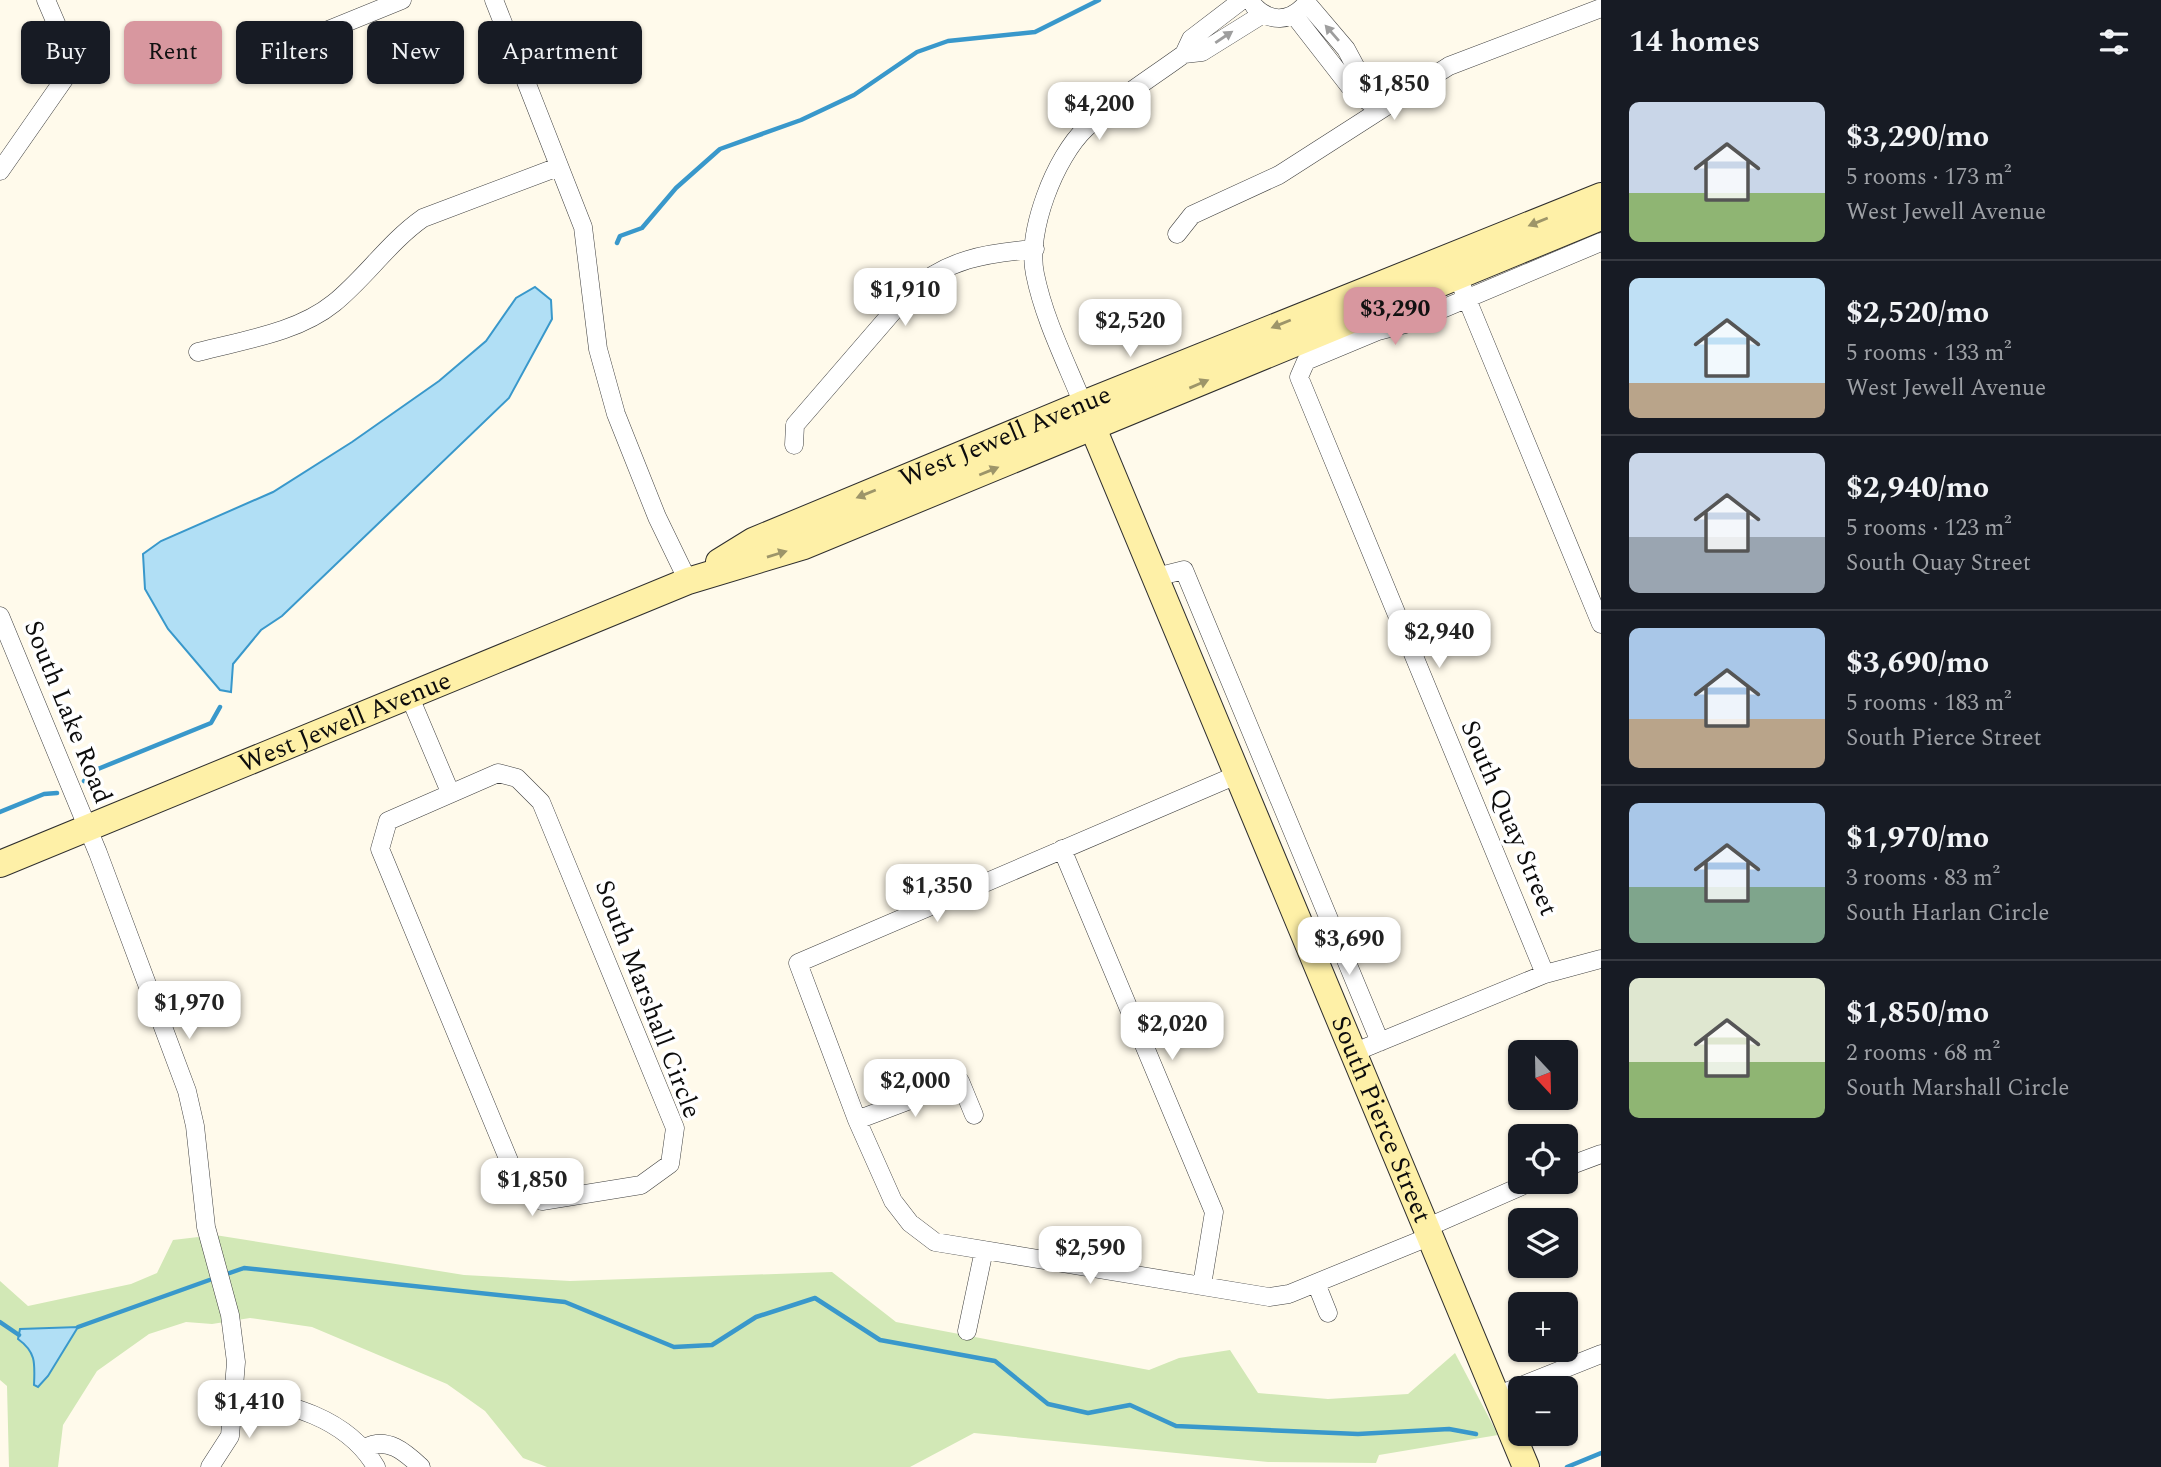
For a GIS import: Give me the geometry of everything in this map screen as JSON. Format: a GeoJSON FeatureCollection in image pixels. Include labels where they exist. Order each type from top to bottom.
{"type":"FeatureCollection","features":[{"type":"Feature","properties":{"kind":"main road","name":"West Jewell Avenue"},"geometry":{"type":"LineString","coordinates":[[688,581],[753,541],[1083,404],[1601,196]]}},
{"type":"Feature","properties":{"kind":"main road","name":"West Jewell Avenue"},"geometry":{"type":"LineString","coordinates":[[0,864],[688,581],[804,546],[1094,428],[1462,287],[1601,217]]}},
{"type":"Feature","properties":{"kind":"main road","name":"South Pierce Street"},"geometry":{"type":"LineString","coordinates":[[1083,404],[1430,1231],[1526,1467]]}},
{"type":"Feature","properties":{"kind":"street"},"geometry":{"type":"LineString","coordinates":[[0,171],[74,65],[46,0]]}},
{"type":"Feature","properties":{"kind":"street"},"geometry":{"type":"LineString","coordinates":[[350,21],[402,0]]}},
{"type":"Feature","properties":{"kind":"street"},"geometry":{"type":"LineString","coordinates":[[494,0],[583,227],[598,349],[616,414],[657,517],[688,581]]}},
{"type":"Feature","properties":{"kind":"street"},"geometry":{"type":"LineString","coordinates":[[1184,54],[1191,39],[1242,0]]}},
{"type":"Feature","properties":{"kind":"street"},"geometry":{"type":"LineString","coordinates":[[1251,0],[1263,14],[1279,19],[1302,6],[1346,49],[1378,109]]}},
{"type":"Feature","properties":{"kind":"street"},"geometry":{"type":"LineString","coordinates":[[1177,234],[1192,215],[1279,175],[1449,65],[1601,8]]}},
{"type":"Feature","properties":{"kind":"street"},"geometry":{"type":"LineString","coordinates":[[1184,54],[1202,52],[1263,14]]}},
{"type":"Feature","properties":{"kind":"street","name":"South Pierce Street"},"geometry":{"type":"LineString","coordinates":[[1083,404],[1045,312],[1034,271],[1036,229],[1047,187],[1084,129],[1184,54]]}},
{"type":"Feature","properties":{"kind":"street"},"geometry":{"type":"LineString","coordinates":[[198,352],[287,329],[332,305],[404,232],[423,218],[558,167]]}},
{"type":"Feature","properties":{"kind":"street","name":"West Jewell Avenue"},"geometry":{"type":"LineString","coordinates":[[1299,370],[1306,361],[1462,287],[1601,242]]}},
{"type":"Feature","properties":{"kind":"street"},"geometry":{"type":"LineString","coordinates":[[794,445],[795,425],[909,293],[927,277],[951,264],[984,253],[1035,249]]}},
{"type":"Feature","properties":{"kind":"street"},"geometry":{"type":"LineString","coordinates":[[1462,287],[1601,624]]}},
{"type":"Feature","properties":{"kind":"street","name":"South Quay Street"},"geometry":{"type":"LineString","coordinates":[[1299,370],[1299,377],[1352,511],[1545,974]]}},
{"type":"Feature","properties":{"kind":"street","name":"South Pierce Street"},"geometry":{"type":"LineString","coordinates":[[1156,577],[1184,570],[1380,1042]]}},
{"type":"Feature","properties":{"kind":"street","name":"South Lake Road"},"geometry":{"type":"LineString","coordinates":[[0,616],[88,828],[187,1091],[195,1126],[206,1227],[226,1302],[236,1362],[230,1436],[210,1467]]}},
{"type":"Feature","properties":{"kind":"street"},"geometry":{"type":"LineString","coordinates":[[409,695],[450,792]]}},
{"type":"Feature","properties":{"kind":"street","name":"South Marshall Circle"},"geometry":{"type":"LineString","coordinates":[[498,773],[517,778],[541,802],[675,1128],[670,1164],[640,1185],[542,1201],[519,1185],[380,849],[388,821],[450,792],[498,773]]}},
{"type":"Feature","properties":{"kind":"street"},"geometry":{"type":"LineString","coordinates":[[1239,774],[798,963],[857,1120],[893,1201],[910,1223],[935,1242],[1269,1297],[1289,1294],[1316,1283],[1508,1193]]}},
{"type":"Feature","properties":{"kind":"street"},"geometry":{"type":"LineString","coordinates":[[1062,849],[1214,1212],[1202,1285]]}},
{"type":"Feature","properties":{"kind":"street"},"geometry":{"type":"LineString","coordinates":[[1355,1052],[1545,974],[1601,959]]}},
{"type":"Feature","properties":{"kind":"street"},"geometry":{"type":"LineString","coordinates":[[857,1120],[960,1081],[974,1115]]}},
{"type":"Feature","properties":{"kind":"street"},"geometry":{"type":"LineString","coordinates":[[1578,1163],[1601,1154]]}},
{"type":"Feature","properties":{"kind":"street"},"geometry":{"type":"LineString","coordinates":[[967,1331],[984,1250]]}},
{"type":"Feature","properties":{"kind":"street"},"geometry":{"type":"LineString","coordinates":[[1316,1283],[1328,1313]]}},
{"type":"Feature","properties":{"kind":"street"},"geometry":{"type":"LineString","coordinates":[[1496,1396],[1601,1354]]}},
{"type":"Feature","properties":{"kind":"street"},"geometry":{"type":"LineString","coordinates":[[233,1394],[276,1401],[318,1416],[365,1448],[376,1467]]}},
{"type":"Feature","properties":{"kind":"street"},"geometry":{"type":"LineString","coordinates":[[365,1448],[375,1443],[397,1448],[421,1467]]}},
{"type":"Feature","properties":{"kind":"green space"},"geometry":{"type":"Polygon","coordinates":[[[215,1235],[464,1275],[570,1281],[832,1272],[896,1322],[1149,1370],[1179,1358],[1230,1350],[1258,1393],[1328,1399],[1408,1394],[1455,1353],[1498,1435],[1379,1455],[1376,1463],[1268,1462],[974,1433],[910,1467],[547,1467],[523,1458],[485,1411],[447,1384],[312,1327],[250,1318],[212,1324],[186,1322],[149,1334],[97,1371],[63,1425],[58,1467],[9,1467],[7,1386],[0,1380],[0,1281],[28,1306],[131,1284],[157,1273],[173,1240],[215,1235]]]}},
{"type":"Feature","properties":{"kind":"water"},"geometry":{"type":"Polygon","coordinates":[[[535,287],[551,300],[552,319],[509,398],[282,616],[261,630],[233,664],[231,692],[220,690],[168,629],[145,589],[143,554],[161,541],[273,492],[352,442],[439,381],[486,341],[516,298],[535,287]]]}},
{"type":"Feature","properties":{"kind":"water"},"geometry":{"type":"Polygon","coordinates":[[[78,1327],[48,1376],[38,1387],[34,1385],[33,1359],[18,1339],[20,1329],[78,1327]]]}},
{"type":"Feature","properties":{"kind":"waterway"},"geometry":{"type":"LineString","coordinates":[[617,243],[620,236],[642,228],[676,188],[720,149],[801,120],[854,95],[917,52],[948,41],[1035,32],[1099,0]]}},
{"type":"Feature","properties":{"kind":"waterway"},"geometry":{"type":"LineString","coordinates":[[84,781],[93,771],[211,723],[220,707]]}},
{"type":"Feature","properties":{"kind":"waterway"},"geometry":{"type":"LineString","coordinates":[[0,812],[44,794],[57,793]]}},
{"type":"Feature","properties":{"kind":"waterway"},"geometry":{"type":"LineString","coordinates":[[224,1275],[244,1268],[565,1302],[674,1347],[712,1345],[756,1317],[815,1298],[880,1340],[995,1361],[1048,1404],[1088,1413],[1130,1405],[1176,1426],[1358,1434],[1449,1429],[1476,1434]]}},
{"type":"Feature","properties":{"kind":"waterway"},"geometry":{"type":"LineString","coordinates":[[78,1327],[215,1278]]}},
{"type":"Feature","properties":{"kind":"waterway"},"geometry":{"type":"LineString","coordinates":[[0,1322],[19,1335]]}},
{"type":"Feature","properties":{"kind":"waterway"},"geometry":{"type":"LineString","coordinates":[[1567,1467],[1601,1453]]}}]}
